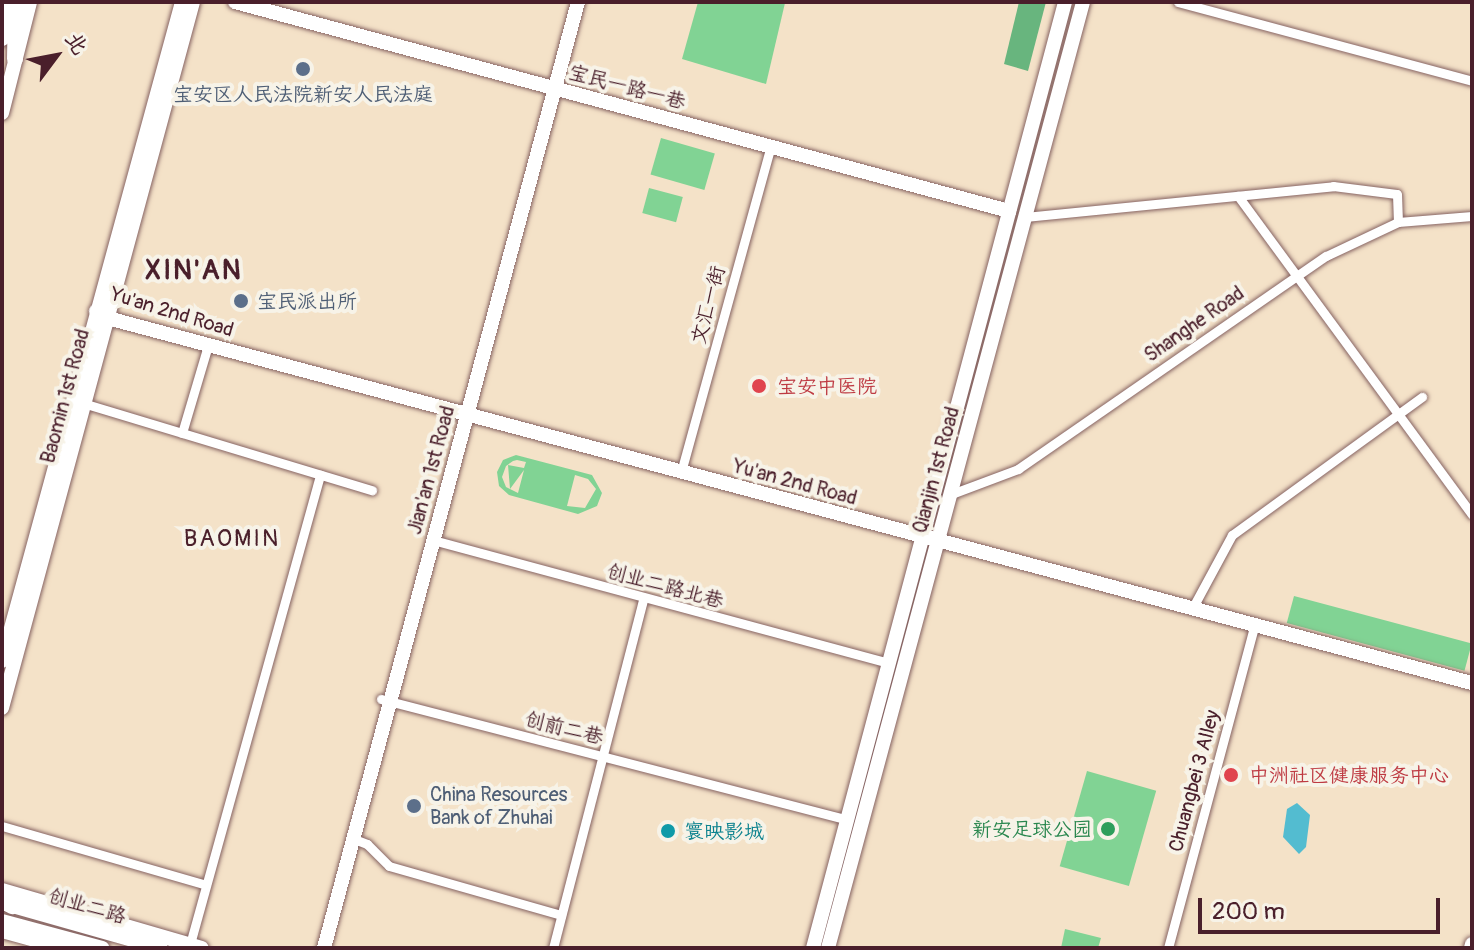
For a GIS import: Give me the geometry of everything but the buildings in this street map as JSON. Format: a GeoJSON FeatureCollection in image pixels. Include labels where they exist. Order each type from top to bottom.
{"type":"FeatureCollection","features":[{"type":"Feature","properties":{"kind":"highway"},"geometry":{"type":"LineString","coordinates":[[2,38],[14,2]]}},
{"type":"Feature","properties":{"kind":"highway"},"geometry":{"type":"LineString","coordinates":[[14,2],[15,59]]}},
{"type":"Feature","properties":{"kind":"main road"},"geometry":{"type":"LineString","coordinates":[[2,113],[30,2]]}},
{"type":"Feature","properties":{"kind":"main road","name":"Baomin 1st Road"},"geometry":{"type":"LineString","coordinates":[[2,708],[83,403],[182,2]]}},
{"type":"Feature","properties":{"kind":"main road","name":"Baomin 1st Road"},"geometry":{"type":"LineString","coordinates":[[2,661],[193,2]]}},
{"type":"Feature","properties":{"kind":"main road","name":"宝民一路一巷"},"geometry":{"type":"LineString","coordinates":[[235,2],[1009,211]]}},
{"type":"Feature","properties":{"kind":"main road","name":"Jian'an 1st Road"},"geometry":{"type":"LineString","coordinates":[[324,948],[354,839],[385,701],[550,87],[568,2]]}},
{"type":"Feature","properties":{"kind":"main road","name":"Jian'an 1st Road"},"geometry":{"type":"LineString","coordinates":[[550,87],[578,2]]}},
{"type":"Feature","properties":{"kind":"main road","name":"Qianjin 1st Road"},"geometry":{"type":"LineString","coordinates":[[813,948],[1065,2]]}},
{"type":"Feature","properties":{"kind":"main road","name":"Qianjin 1st Road"},"geometry":{"type":"LineString","coordinates":[[828,948],[1083,2]]}},
{"type":"Feature","properties":{"kind":"main road","name":"Yu'an 2nd Road"},"geometry":{"type":"LineString","coordinates":[[104,313],[208,345],[463,410]]}},
{"type":"Feature","properties":{"kind":"main road","name":"Yu'an 2nd Road"},"geometry":{"type":"LineString","coordinates":[[104,313],[1194,604],[1472,675]]}},
{"type":"Feature","properties":{"kind":"main road","name":"Jian'an 1st Road"},"geometry":{"type":"LineString","coordinates":[[315,948],[433,540],[463,410]]}},
{"type":"Feature","properties":{"kind":"main road","name":"Yu'an 2nd Road"},"geometry":{"type":"LineString","coordinates":[[1194,604],[1255,624],[1472,683]]}},
{"type":"Feature","properties":{"kind":"main road"},"geometry":{"type":"LineString","coordinates":[[892,647],[901,642],[908,652]]}},
{"type":"Feature","properties":{"kind":"main road"},"geometry":{"type":"LineString","coordinates":[[2,890],[196,946]]}},
{"type":"Feature","properties":{"kind":"main road","name":"创业二路"},"geometry":{"type":"LineString","coordinates":[[5,903],[161,948]]}},
{"type":"Feature","properties":{"kind":"main road","name":"创业二路"},"geometry":{"type":"LineString","coordinates":[[2,921],[102,948]]}},
{"type":"Feature","properties":{"kind":"main road"},"geometry":{"type":"LineString","coordinates":[[2,931],[63,948]]}},
{"type":"Feature","properties":{"kind":"street"},"geometry":{"type":"LineString","coordinates":[[1178,2],[1472,81]]}},
{"type":"Feature","properties":{"kind":"street"},"geometry":{"type":"LineString","coordinates":[[1220,13],[1223,2]]}},
{"type":"Feature","properties":{"kind":"street","name":"文汇一街"},"geometry":{"type":"LineString","coordinates":[[682,468],[771,146]]}},
{"type":"Feature","properties":{"kind":"street"},"geometry":{"type":"LineString","coordinates":[[1025,217],[1333,186],[1397,194],[1398,222]]}},
{"type":"Feature","properties":{"kind":"street"},"geometry":{"type":"LineString","coordinates":[[1238,196],[1472,514]]}},
{"type":"Feature","properties":{"kind":"street","name":"Shanghe Road"},"geometry":{"type":"LineString","coordinates":[[949,495],[1018,469],[1295,274],[1398,222],[1472,216]]}},
{"type":"Feature","properties":{"kind":"street"},"geometry":{"type":"LineString","coordinates":[[182,433],[208,345]]}},
{"type":"Feature","properties":{"kind":"street"},"geometry":{"type":"LineString","coordinates":[[1194,604],[1232,535],[1422,397]]}},
{"type":"Feature","properties":{"kind":"street"},"geometry":{"type":"LineString","coordinates":[[83,403],[372,490]]}},
{"type":"Feature","properties":{"kind":"street"},"geometry":{"type":"LineString","coordinates":[[196,946],[206,885],[320,475]]}},
{"type":"Feature","properties":{"kind":"street","name":"创业二路北巷"},"geometry":{"type":"LineString","coordinates":[[433,540],[888,663]]}},
{"type":"Feature","properties":{"kind":"street"},"geometry":{"type":"LineString","coordinates":[[553,948],[643,599]]}},
{"type":"Feature","properties":{"kind":"street","name":"Chuangbei 3 Alley"},"geometry":{"type":"LineString","coordinates":[[1168,948],[1255,624]]}},
{"type":"Feature","properties":{"kind":"street","name":"创前二巷"},"geometry":{"type":"LineString","coordinates":[[385,701],[848,820]]}},
{"type":"Feature","properties":{"kind":"street"},"geometry":{"type":"LineString","coordinates":[[2,826],[206,885]]}},
{"type":"Feature","properties":{"kind":"street"},"geometry":{"type":"LineString","coordinates":[[354,839],[367,844],[389,866],[561,915]]}},
{"type":"Feature","properties":{"kind":"green space"},"geometry":{"type":"Polygon","coordinates":[[[698,2],[785,3],[766,84],[682,59],[698,2]]]}},
{"type":"Feature","properties":{"kind":"green space"},"geometry":{"type":"Polygon","coordinates":[[[1019,2],[1046,2],[1028,71],[1004,64],[1019,2]]]}},
{"type":"Feature","properties":{"kind":"green space"},"geometry":{"type":"Polygon","coordinates":[[[661,138],[715,153],[704,190],[651,175],[661,138]]]}},
{"type":"Feature","properties":{"kind":"green space"},"geometry":{"type":"Polygon","coordinates":[[[649,188],[683,197],[676,222],[642,213],[649,188]]]}},
{"type":"Feature","properties":{"kind":"green space"},"geometry":{"type":"Polygon","coordinates":[[[516,455],[592,475],[602,493],[597,506],[578,514],[509,495],[499,486],[497,472],[503,460],[516,455]],[[517,460],[506,466],[502,477],[510,489],[508,465],[524,468],[526,462],[517,460]],[[524,470],[510,489],[518,493],[524,470]],[[575,475],[567,506],[585,508],[596,489],[588,479],[575,475]]]}},
{"type":"Feature","properties":{"kind":"green space"},"geometry":{"type":"Polygon","coordinates":[[[1294,596],[1472,644],[1464,671],[1287,623],[1294,596]]]}},
{"type":"Feature","properties":{"kind":"green space","name":"新安足球公园"},"geometry":{"type":"Polygon","coordinates":[[[1087,771],[1156,791],[1129,886],[1060,866],[1087,771]]]}},
{"type":"Feature","properties":{"kind":"green space"},"geometry":{"type":"Polygon","coordinates":[[[1065,929],[1101,938],[1098,948],[1061,948],[1065,929]]]}},
{"type":"Feature","properties":{"kind":"water"},"geometry":{"type":"Polygon","coordinates":[[[1297,803],[1310,815],[1306,847],[1299,854],[1283,837],[1287,809],[1297,803]]]}},
{"type":"Feature","properties":{"kind":"place","name":"宝安区人民法院新安人民法庭"},"geometry":{"type":"Point","coordinates":[303,69]}},
{"type":"Feature","properties":{"kind":"place","name":"宝民派出所"},"geometry":{"type":"Point","coordinates":[241,301]}},
{"type":"Feature","properties":{"kind":"place","name":"宝安中医院"},"geometry":{"type":"Point","coordinates":[759,386]}},
{"type":"Feature","properties":{"kind":"place","name":"中洲社区健康服务中心"},"geometry":{"type":"Point","coordinates":[1231,775]}},
{"type":"Feature","properties":{"kind":"place","name":"China Resources Bank of Zhuhai"},"geometry":{"type":"Point","coordinates":[414,806]}},
{"type":"Feature","properties":{"kind":"place","name":"新安足球公园"},"geometry":{"type":"Point","coordinates":[1108,829]}},
{"type":"Feature","properties":{"kind":"place","name":"寰映影城"},"geometry":{"type":"Point","coordinates":[668,831]}},
{"type":"Feature","properties":{"kind":"district","name":"XIN'AN"},"geometry":{"type":"Point","coordinates":[194,271]}},
{"type":"Feature","properties":{"kind":"district","name":"BAOMIN"},"geometry":{"type":"Point","coordinates":[232,539]}}]}
